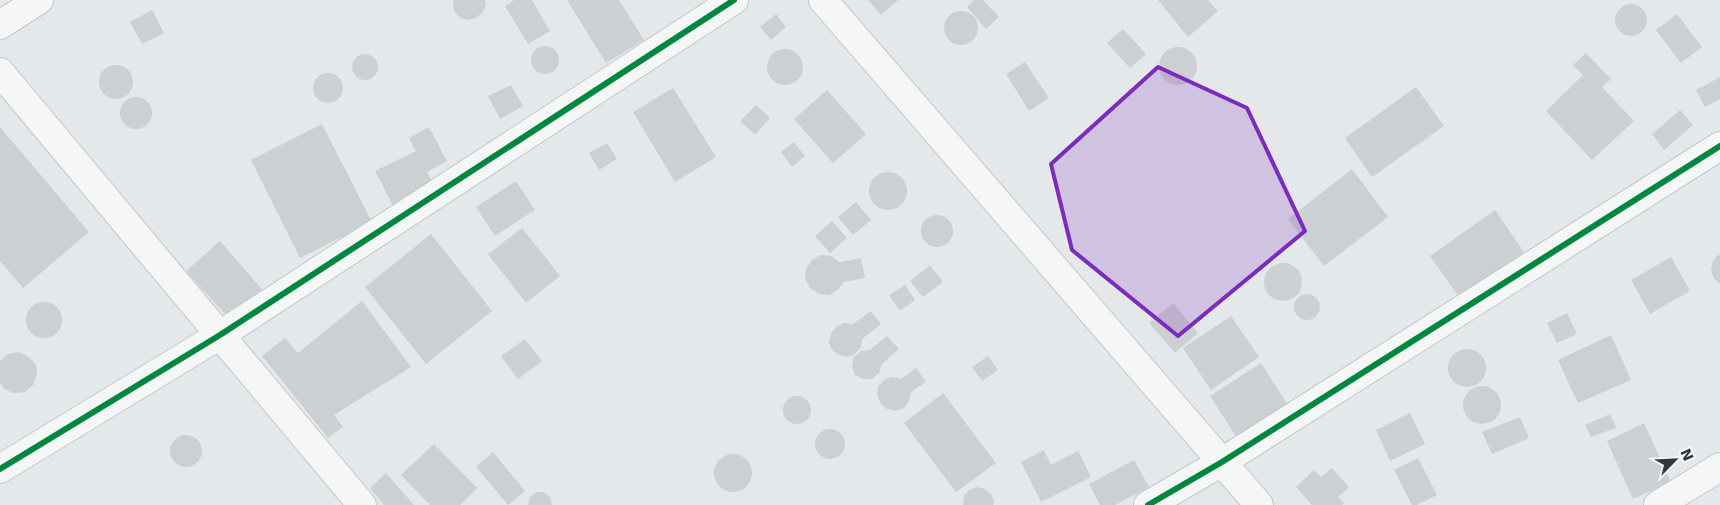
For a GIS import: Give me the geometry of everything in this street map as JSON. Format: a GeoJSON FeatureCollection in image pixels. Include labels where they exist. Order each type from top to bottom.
{"type":"FeatureCollection","features":[{"type":"Feature","properties":{"kind":"street"},"geometry":{"type":"LineString","coordinates":[[0,26],[39,0]]}},
{"type":"Feature","properties":{"kind":"street"},"geometry":{"type":"LineString","coordinates":[[0,469],[220,335],[734,0]]}},
{"type":"Feature","properties":{"kind":"street"},"geometry":{"type":"LineString","coordinates":[[824,0],[1259,505]]}},
{"type":"Feature","properties":{"kind":"street"},"geometry":{"type":"LineString","coordinates":[[0,72],[362,505]]}},
{"type":"Feature","properties":{"kind":"street"},"geometry":{"type":"LineString","coordinates":[[1148,505],[1222,462],[1720,146]]}},
{"type":"Feature","properties":{"kind":"street"},"geometry":{"type":"LineString","coordinates":[[1658,505],[1720,467]]}},
{"type":"Feature","properties":{"kind":"highlighted area"},"geometry":{"type":"Polygon","coordinates":[[[1158,67],[1247,108],[1305,231],[1178,336],[1072,250],[1051,164],[1158,67]]]}},
{"type":"Feature","properties":{"kind":"building"},"geometry":{"type":"Polygon","coordinates":[[[453,0],[485,0],[486,4],[483,12],[476,18],[468,20],[460,18],[454,11],[453,0]]]}},
{"type":"Feature","properties":{"kind":"building"},"geometry":{"type":"Polygon","coordinates":[[[514,0],[532,0],[550,31],[528,44],[505,6],[514,0]]]}},
{"type":"Feature","properties":{"kind":"building"},"geometry":{"type":"Polygon","coordinates":[[[567,0],[619,0],[644,40],[606,63],[567,0]]]}},
{"type":"Feature","properties":{"kind":"building"},"geometry":{"type":"Polygon","coordinates":[[[868,0],[898,0],[881,15],[868,0]]]}},
{"type":"Feature","properties":{"kind":"building"},"geometry":{"type":"Polygon","coordinates":[[[974,0],[983,0],[999,17],[986,29],[967,7],[974,0]]]}},
{"type":"Feature","properties":{"kind":"building"},"geometry":{"type":"Polygon","coordinates":[[[1158,0],[1208,0],[1218,11],[1188,37],[1158,0]]]}},
{"type":"Feature","properties":{"kind":"building"},"geometry":{"type":"Polygon","coordinates":[[[1631,4],[1637,5],[1642,9],[1646,14],[1646,26],[1642,31],[1637,35],[1631,36],[1625,35],[1620,31],[1616,26],[1615,20],[1616,14],[1620,9],[1625,5],[1631,4]]]}},
{"type":"Feature","properties":{"kind":"building"},"geometry":{"type":"Polygon","coordinates":[[[152,10],[164,33],[142,44],[130,22],[152,10]]]}},
{"type":"Feature","properties":{"kind":"building"},"geometry":{"type":"Polygon","coordinates":[[[961,11],[973,16],[978,28],[973,40],[961,45],[949,40],[944,28],[949,16],[961,11]]]}},
{"type":"Feature","properties":{"kind":"building"},"geometry":{"type":"Polygon","coordinates":[[[776,14],[786,27],[771,40],[760,27],[776,14]]]}},
{"type":"Feature","properties":{"kind":"building"},"geometry":{"type":"Polygon","coordinates":[[[1677,14],[1702,47],[1681,63],[1656,30],[1677,14]]]}},
{"type":"Feature","properties":{"kind":"building"},"geometry":{"type":"Polygon","coordinates":[[[1123,29],[1146,54],[1130,68],[1107,43],[1123,29]]]}},
{"type":"Feature","properties":{"kind":"building"},"geometry":{"type":"Polygon","coordinates":[[[545,46],[555,50],[559,60],[555,70],[545,74],[535,70],[531,60],[535,50],[545,46]]]}},
{"type":"Feature","properties":{"kind":"building"},"geometry":{"type":"Polygon","coordinates":[[[1178,47],[1192,52],[1197,66],[1192,80],[1178,85],[1164,80],[1159,66],[1164,52],[1178,47]]]}},
{"type":"Feature","properties":{"kind":"building"},"geometry":{"type":"Polygon","coordinates":[[[785,49],[792,50],[798,54],[802,60],[802,74],[798,80],[792,84],[785,85],[778,84],[772,80],[768,74],[767,67],[768,60],[772,54],[778,50],[785,49]]]}},
{"type":"Feature","properties":{"kind":"building"},"geometry":{"type":"Polygon","coordinates":[[[1586,53],[1611,79],[1602,87],[1634,121],[1592,160],[1546,111],[1583,75],[1573,65],[1586,53]]]}},
{"type":"Feature","properties":{"kind":"building"},"geometry":{"type":"Polygon","coordinates":[[[365,54],[374,58],[378,67],[374,76],[365,80],[356,76],[352,67],[356,58],[365,54]]]}},
{"type":"Feature","properties":{"kind":"building"},"geometry":{"type":"Polygon","coordinates":[[[1025,62],[1049,98],[1029,111],[1006,74],[1025,62]]]}},
{"type":"Feature","properties":{"kind":"building"},"geometry":{"type":"Polygon","coordinates":[[[116,65],[128,70],[133,82],[128,94],[116,99],[104,94],[99,82],[104,70],[116,65]]]}},
{"type":"Feature","properties":{"kind":"building"},"geometry":{"type":"Polygon","coordinates":[[[328,73],[339,77],[343,88],[339,99],[328,103],[317,99],[313,88],[317,77],[328,73]]]}},
{"type":"Feature","properties":{"kind":"building"},"geometry":{"type":"Polygon","coordinates":[[[1720,77],[1720,99],[1705,107],[1696,90],[1720,77]]]}},
{"type":"Feature","properties":{"kind":"building"},"geometry":{"type":"Polygon","coordinates":[[[511,85],[523,106],[500,119],[488,96],[511,85]]]}},
{"type":"Feature","properties":{"kind":"building"},"geometry":{"type":"Polygon","coordinates":[[[1416,87],[1444,126],[1372,177],[1345,138],[1416,87]]]}},
{"type":"Feature","properties":{"kind":"building"},"geometry":{"type":"Polygon","coordinates":[[[673,88],[716,157],[675,182],[633,112],[673,88]]]}},
{"type":"Feature","properties":{"kind":"building"},"geometry":{"type":"Polygon","coordinates":[[[827,90],[866,134],[833,163],[794,119],[827,90]]]}},
{"type":"Feature","properties":{"kind":"building"},"geometry":{"type":"Polygon","coordinates":[[[136,97],[147,102],[152,113],[147,124],[136,129],[125,124],[120,113],[125,102],[136,97]]]}},
{"type":"Feature","properties":{"kind":"building"},"geometry":{"type":"Polygon","coordinates":[[[756,105],[770,118],[755,135],[740,121],[756,105]]]}},
{"type":"Feature","properties":{"kind":"building"},"geometry":{"type":"Polygon","coordinates":[[[1680,110],[1693,125],[1664,150],[1652,134],[1680,110]]]}},
{"type":"Feature","properties":{"kind":"building"},"geometry":{"type":"Polygon","coordinates":[[[322,124],[372,222],[300,258],[251,160],[322,124]]]}},
{"type":"Feature","properties":{"kind":"building"},"geometry":{"type":"Polygon","coordinates":[[[0,127],[89,232],[23,288],[0,261],[0,127]]]}},
{"type":"Feature","properties":{"kind":"building"},"geometry":{"type":"Polygon","coordinates":[[[429,127],[447,161],[427,172],[434,185],[393,206],[375,171],[416,151],[409,138],[429,127]]]}},
{"type":"Feature","properties":{"kind":"building"},"geometry":{"type":"Polygon","coordinates":[[[794,142],[805,156],[792,167],[781,152],[794,142]]]}},
{"type":"Feature","properties":{"kind":"building"},"geometry":{"type":"Polygon","coordinates":[[[607,143],[617,159],[599,170],[589,153],[607,143]]]}},
{"type":"Feature","properties":{"kind":"building"},"geometry":{"type":"Polygon","coordinates":[[[1352,169],[1388,217],[1324,266],[1288,219],[1352,169]]]}},
{"type":"Feature","properties":{"kind":"building"},"geometry":{"type":"Polygon","coordinates":[[[888,172],[902,177],[907,191],[902,205],[888,210],[874,205],[869,191],[874,177],[888,172]]]}},
{"type":"Feature","properties":{"kind":"building"},"geometry":{"type":"Polygon","coordinates":[[[516,181],[535,210],[495,236],[476,207],[516,181]]]}},
{"type":"Feature","properties":{"kind":"building"},"geometry":{"type":"Polygon","coordinates":[[[856,202],[871,220],[853,235],[838,217],[856,202]]]}},
{"type":"Feature","properties":{"kind":"building"},"geometry":{"type":"Polygon","coordinates":[[[1495,210],[1524,252],[1459,297],[1430,256],[1495,210]]]}},
{"type":"Feature","properties":{"kind":"building"},"geometry":{"type":"Polygon","coordinates":[[[937,215],[948,220],[953,231],[948,242],[937,247],[926,242],[921,231],[926,220],[937,215]]]}},
{"type":"Feature","properties":{"kind":"building"},"geometry":{"type":"Polygon","coordinates":[[[832,221],[847,238],[830,253],[815,236],[832,221]]]}},
{"type":"Feature","properties":{"kind":"building"},"geometry":{"type":"Polygon","coordinates":[[[522,228],[560,276],[526,303],[488,254],[522,228]]]}},
{"type":"Feature","properties":{"kind":"building"},"geometry":{"type":"Polygon","coordinates":[[[431,234],[492,311],[426,364],[365,287],[431,234]]]}},
{"type":"Feature","properties":{"kind":"building"},"geometry":{"type":"Polygon","coordinates":[[[220,241],[266,294],[233,323],[186,271],[220,241]]]}},
{"type":"Feature","properties":{"kind":"building"},"geometry":{"type":"Polygon","coordinates":[[[821,255],[831,256],[840,262],[861,258],[865,278],[844,282],[838,290],[829,295],[819,294],[810,288],[805,279],[806,269],[812,260],[821,255]]]}},
{"type":"Feature","properties":{"kind":"building"},"geometry":{"type":"Polygon","coordinates":[[[1720,255],[1720,284],[1713,277],[1711,269],[1713,261],[1720,255]]]}},
{"type":"Feature","properties":{"kind":"building"},"geometry":{"type":"Polygon","coordinates":[[[1671,257],[1690,291],[1650,314],[1631,280],[1671,257]]]}},
{"type":"Feature","properties":{"kind":"building"},"geometry":{"type":"Polygon","coordinates":[[[1283,263],[1296,269],[1302,282],[1296,295],[1283,301],[1270,295],[1264,282],[1270,269],[1283,263]]]}},
{"type":"Feature","properties":{"kind":"building"},"geometry":{"type":"Polygon","coordinates":[[[930,265],[943,282],[923,297],[910,281],[930,265]]]}},
{"type":"Feature","properties":{"kind":"building"},"geometry":{"type":"Polygon","coordinates":[[[905,285],[915,300],[900,311],[889,295],[905,285]]]}},
{"type":"Feature","properties":{"kind":"building"},"geometry":{"type":"Polygon","coordinates":[[[1307,294],[1316,298],[1320,307],[1316,316],[1307,320],[1298,316],[1294,307],[1298,298],[1307,294]]]}},
{"type":"Feature","properties":{"kind":"building"},"geometry":{"type":"Polygon","coordinates":[[[362,301],[411,367],[334,415],[343,427],[328,438],[262,356],[285,338],[298,353],[362,301]]]}},
{"type":"Feature","properties":{"kind":"building"},"geometry":{"type":"Polygon","coordinates":[[[44,302],[56,308],[62,320],[56,332],[44,338],[32,332],[26,320],[32,308],[44,302]]]}},
{"type":"Feature","properties":{"kind":"building"},"geometry":{"type":"Polygon","coordinates":[[[1173,303],[1198,333],[1175,353],[1149,323],[1173,303]]]}},
{"type":"Feature","properties":{"kind":"building"},"geometry":{"type":"Polygon","coordinates":[[[871,311],[881,324],[862,339],[861,347],[855,354],[847,357],[839,355],[832,350],[829,342],[831,333],[836,327],[844,323],[853,324],[871,311]]]}},
{"type":"Feature","properties":{"kind":"building"},"geometry":{"type":"Polygon","coordinates":[[[1567,313],[1577,334],[1557,343],[1547,323],[1567,313]]]}},
{"type":"Feature","properties":{"kind":"building"},"geometry":{"type":"Polygon","coordinates":[[[1231,316],[1259,357],[1211,390],[1183,348],[1231,316]]]}},
{"type":"Feature","properties":{"kind":"building"},"geometry":{"type":"Polygon","coordinates":[[[1611,335],[1631,380],[1578,403],[1558,360],[1611,335]]]}},
{"type":"Feature","properties":{"kind":"building"},"geometry":{"type":"Polygon","coordinates":[[[887,336],[899,349],[882,364],[879,373],[872,379],[863,379],[855,375],[852,366],[854,357],[861,351],[870,350],[887,336]]]}},
{"type":"Feature","properties":{"kind":"building"},"geometry":{"type":"Polygon","coordinates":[[[525,339],[542,361],[518,379],[501,356],[525,339]]]}},
{"type":"Feature","properties":{"kind":"building"},"geometry":{"type":"Polygon","coordinates":[[[1467,349],[1480,355],[1486,368],[1480,381],[1467,387],[1454,381],[1448,368],[1454,355],[1467,349]]]}},
{"type":"Feature","properties":{"kind":"building"},"geometry":{"type":"Polygon","coordinates":[[[19,352],[29,357],[36,365],[37,375],[33,385],[25,392],[14,393],[4,389],[0,383],[0,361],[8,354],[19,352]]]}},
{"type":"Feature","properties":{"kind":"building"},"geometry":{"type":"Polygon","coordinates":[[[988,356],[998,370],[982,381],[972,367],[988,356]]]}},
{"type":"Feature","properties":{"kind":"building"},"geometry":{"type":"Polygon","coordinates":[[[1261,363],[1288,405],[1237,438],[1210,396],[1261,363]]]}},
{"type":"Feature","properties":{"kind":"building"},"geometry":{"type":"Polygon","coordinates":[[[916,368],[926,382],[911,392],[909,401],[904,408],[896,411],[887,409],[881,404],[877,395],[878,387],[884,380],[892,377],[901,379],[916,368]]]}},
{"type":"Feature","properties":{"kind":"building"},"geometry":{"type":"Polygon","coordinates":[[[1482,386],[1495,392],[1501,405],[1495,418],[1482,424],[1469,418],[1463,405],[1469,392],[1482,386]]]}},
{"type":"Feature","properties":{"kind":"building"},"geometry":{"type":"Polygon","coordinates":[[[943,393],[996,463],[956,492],[904,423],[943,393]]]}},
{"type":"Feature","properties":{"kind":"building"},"geometry":{"type":"Polygon","coordinates":[[[797,396],[807,400],[811,410],[807,420],[797,424],[787,420],[783,410],[787,400],[797,396]]]}},
{"type":"Feature","properties":{"kind":"building"},"geometry":{"type":"Polygon","coordinates":[[[1410,413],[1425,444],[1390,461],[1376,430],[1410,413]]]}},
{"type":"Feature","properties":{"kind":"building"},"geometry":{"type":"Polygon","coordinates":[[[1610,414],[1616,428],[1591,437],[1585,425],[1610,414]]]}},
{"type":"Feature","properties":{"kind":"building"},"geometry":{"type":"Polygon","coordinates":[[[1520,417],[1529,438],[1492,454],[1482,432],[1520,417]]]}},
{"type":"Feature","properties":{"kind":"building"},"geometry":{"type":"Polygon","coordinates":[[[1644,423],[1671,482],[1633,499],[1607,441],[1644,423]]]}},
{"type":"Feature","properties":{"kind":"building"},"geometry":{"type":"Polygon","coordinates":[[[830,429],[840,434],[845,444],[840,454],[830,459],[820,454],[815,444],[820,434],[830,429]]]}},
{"type":"Feature","properties":{"kind":"building"},"geometry":{"type":"Polygon","coordinates":[[[186,435],[198,439],[202,451],[198,463],[186,467],[174,463],[170,451],[174,439],[186,435]]]}},
{"type":"Feature","properties":{"kind":"building"},"geometry":{"type":"Polygon","coordinates":[[[434,444],[477,488],[460,505],[430,505],[401,475],[434,444]]]}},
{"type":"Feature","properties":{"kind":"building"},"geometry":{"type":"Polygon","coordinates":[[[1044,450],[1051,465],[1078,451],[1091,477],[1041,502],[1021,462],[1044,450]]]}},
{"type":"Feature","properties":{"kind":"building"},"geometry":{"type":"Polygon","coordinates":[[[493,452],[525,491],[508,505],[476,467],[493,452]]]}},
{"type":"Feature","properties":{"kind":"building"},"geometry":{"type":"Polygon","coordinates":[[[733,454],[746,460],[752,473],[746,486],[733,492],[720,486],[714,473],[720,460],[733,454]]]}},
{"type":"Feature","properties":{"kind":"building"},"geometry":{"type":"Polygon","coordinates":[[[1418,458],[1437,495],[1417,505],[1412,505],[1394,470],[1418,458]]]}},
{"type":"Feature","properties":{"kind":"building"},"geometry":{"type":"Polygon","coordinates":[[[1134,460],[1149,487],[1115,505],[1100,505],[1089,484],[1134,460]]]}},
{"type":"Feature","properties":{"kind":"building"},"geometry":{"type":"Polygon","coordinates":[[[1332,468],[1349,487],[1338,497],[1344,503],[1342,505],[1312,505],[1296,487],[1314,470],[1321,477],[1332,468]]]}},
{"type":"Feature","properties":{"kind":"building"},"geometry":{"type":"Polygon","coordinates":[[[386,473],[414,505],[384,505],[370,488],[386,473]]]}},
{"type":"Feature","properties":{"kind":"building"},"geometry":{"type":"Polygon","coordinates":[[[977,487],[985,489],[991,494],[994,501],[993,505],[963,505],[964,496],[969,490],[977,487]]]}},
{"type":"Feature","properties":{"kind":"building"},"geometry":{"type":"Polygon","coordinates":[[[536,492],[544,492],[550,497],[552,505],[528,505],[530,497],[536,492]]]}},
{"type":"Feature","properties":{"kind":"cycle path"},"geometry":{"type":"LineString","coordinates":[[0,469],[220,335],[734,0]]}},
{"type":"Feature","properties":{"kind":"cycle path"},"geometry":{"type":"LineString","coordinates":[[1148,505],[1222,462],[1720,146]]}}]}
